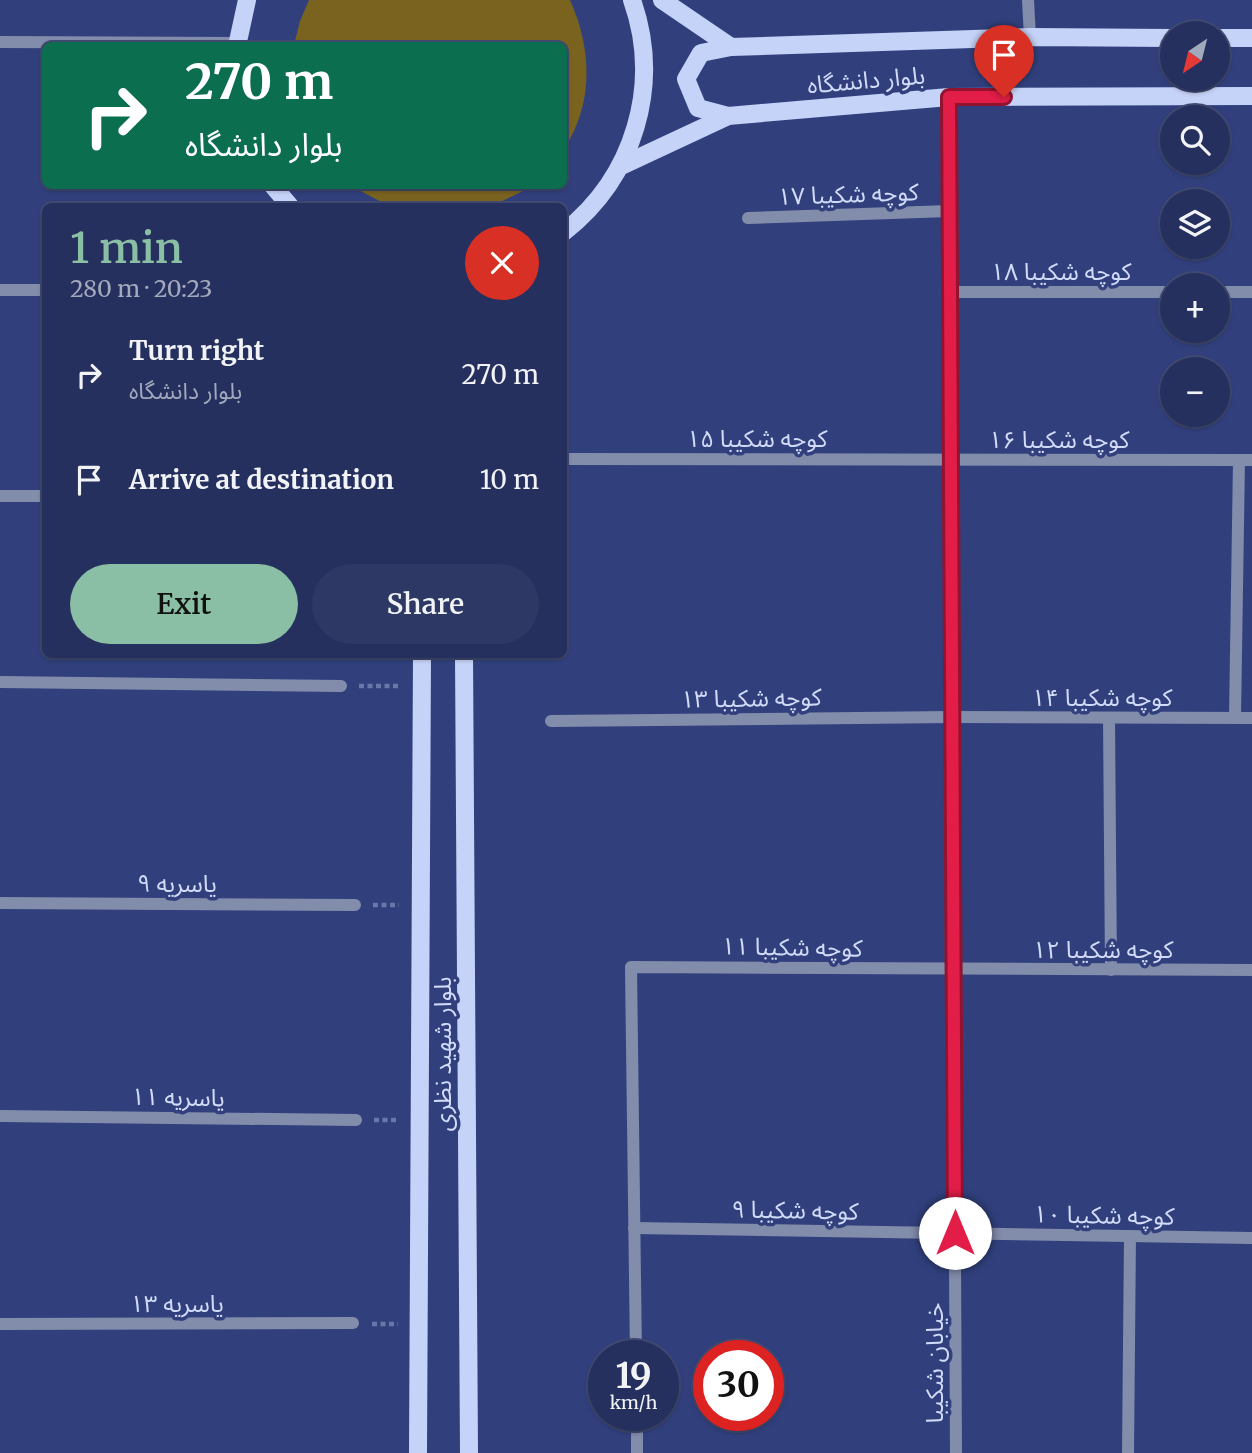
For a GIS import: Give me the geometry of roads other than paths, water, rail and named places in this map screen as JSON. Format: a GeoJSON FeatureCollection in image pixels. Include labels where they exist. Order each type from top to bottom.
{"type":"FeatureCollection","features":[{"type":"Feature","properties":{"kind":"main road"},"geometry":{"type":"LineString","coordinates":[[237,42],[247,0]]}},
{"type":"Feature","properties":{"kind":"main road"},"geometry":{"type":"LineString","coordinates":[[567,230],[603,195],[621,166],[634,135],[644,80],[642,35],[632,0]]}},
{"type":"Feature","properties":{"kind":"main road"},"geometry":{"type":"LineString","coordinates":[[662,0],[731,47]]}},
{"type":"Feature","properties":{"kind":"main road","name":"بلوار دانشگاه"},"geometry":{"type":"LineString","coordinates":[[1160,38],[1030,37],[731,47],[701,52],[686,79],[698,108],[728,116],[949,97],[1252,96]]}},
{"type":"Feature","properties":{"kind":"main road"},"geometry":{"type":"LineString","coordinates":[[1230,38],[1252,38]]}},
{"type":"Feature","properties":{"kind":"main road","name":"بلوار دانشگاه"},"geometry":{"type":"LineString","coordinates":[[621,166],[728,116]]}},
{"type":"Feature","properties":{"kind":"main road"},"geometry":{"type":"LineString","coordinates":[[276,189],[287,203]]}},
{"type":"Feature","properties":{"kind":"main road","name":"بلوار شهید نظری"},"geometry":{"type":"LineString","coordinates":[[418,1453],[422,658]]}},
{"type":"Feature","properties":{"kind":"main road","name":"بلوار شهید نظری"},"geometry":{"type":"LineString","coordinates":[[464,658],[469,1453]]}},
{"type":"Feature","properties":{"kind":"street"},"geometry":{"type":"LineString","coordinates":[[1028,0],[1030,37]]}},
{"type":"Feature","properties":{"kind":"street"},"geometry":{"type":"LineString","coordinates":[[0,42],[42,42]]}},
{"type":"Feature","properties":{"kind":"street","name":"خیابان شکیبا"},"geometry":{"type":"LineString","coordinates":[[949,97],[956,1453]]}},
{"type":"Feature","properties":{"kind":"street","name":"کوچه شکیبا ۱۷"},"geometry":{"type":"LineString","coordinates":[[748,218],[949,211]]}},
{"type":"Feature","properties":{"kind":"street"},"geometry":{"type":"LineString","coordinates":[[0,290],[42,290]]}},
{"type":"Feature","properties":{"kind":"street","name":"کوچه شکیبا ۱۸"},"geometry":{"type":"LineString","coordinates":[[950,292],[1160,292]]}},
{"type":"Feature","properties":{"kind":"street"},"geometry":{"type":"LineString","coordinates":[[1230,292],[1252,292]]}},
{"type":"Feature","properties":{"kind":"street","name":"کوچه شکیبا ۱۵"},"geometry":{"type":"LineString","coordinates":[[567,459],[951,460]]}},
{"type":"Feature","properties":{"kind":"street","name":"کوچه شکیبا ۱۶"},"geometry":{"type":"LineString","coordinates":[[951,460],[1245,460]]}},
{"type":"Feature","properties":{"kind":"street"},"geometry":{"type":"LineString","coordinates":[[1235,718],[1245,460]]}},
{"type":"Feature","properties":{"kind":"street"},"geometry":{"type":"LineString","coordinates":[[0,496],[42,496]]}},
{"type":"Feature","properties":{"kind":"street"},"geometry":{"type":"LineString","coordinates":[[0,682],[341,686]]}},
{"type":"Feature","properties":{"kind":"street","name":"کوچه شکیبا ۱۴"},"geometry":{"type":"LineString","coordinates":[[952,717],[1252,718]]}},
{"type":"Feature","properties":{"kind":"street","name":"کوچه شکیبا ۱۳"},"geometry":{"type":"LineString","coordinates":[[551,721],[952,717]]}},
{"type":"Feature","properties":{"kind":"street"},"geometry":{"type":"LineString","coordinates":[[1109,718],[1111,970]]}},
{"type":"Feature","properties":{"kind":"street","name":"یاسریه ۹"},"geometry":{"type":"LineString","coordinates":[[0,903],[355,905]]}},
{"type":"Feature","properties":{"kind":"street","name":"کوچه شکیبا ۱۱"},"geometry":{"type":"LineString","coordinates":[[634,1228],[631,967],[953,970]]}},
{"type":"Feature","properties":{"kind":"street","name":"کوچه شکیبا ۱۲"},"geometry":{"type":"LineString","coordinates":[[953,970],[1252,970]]}},
{"type":"Feature","properties":{"kind":"street","name":"یاسریه ۱۱"},"geometry":{"type":"LineString","coordinates":[[0,1116],[356,1120]]}},
{"type":"Feature","properties":{"kind":"street"},"geometry":{"type":"LineString","coordinates":[[634,1228],[636,1340]]}},
{"type":"Feature","properties":{"kind":"street","name":"کوچه شکیبا ۹"},"geometry":{"type":"LineString","coordinates":[[634,1228],[955,1233]]}},
{"type":"Feature","properties":{"kind":"street","name":"کوچه شکیبا ۱۰"},"geometry":{"type":"LineString","coordinates":[[955,1233],[1252,1238]]}},
{"type":"Feature","properties":{"kind":"street"},"geometry":{"type":"LineString","coordinates":[[1128,1453],[1130,1236]]}},
{"type":"Feature","properties":{"kind":"street","name":"یاسریه ۱۳"},"geometry":{"type":"LineString","coordinates":[[0,1324],[353,1324]]}},
{"type":"Feature","properties":{"kind":"street"},"geometry":{"type":"LineString","coordinates":[[637,1431],[637,1453]]}}]}
